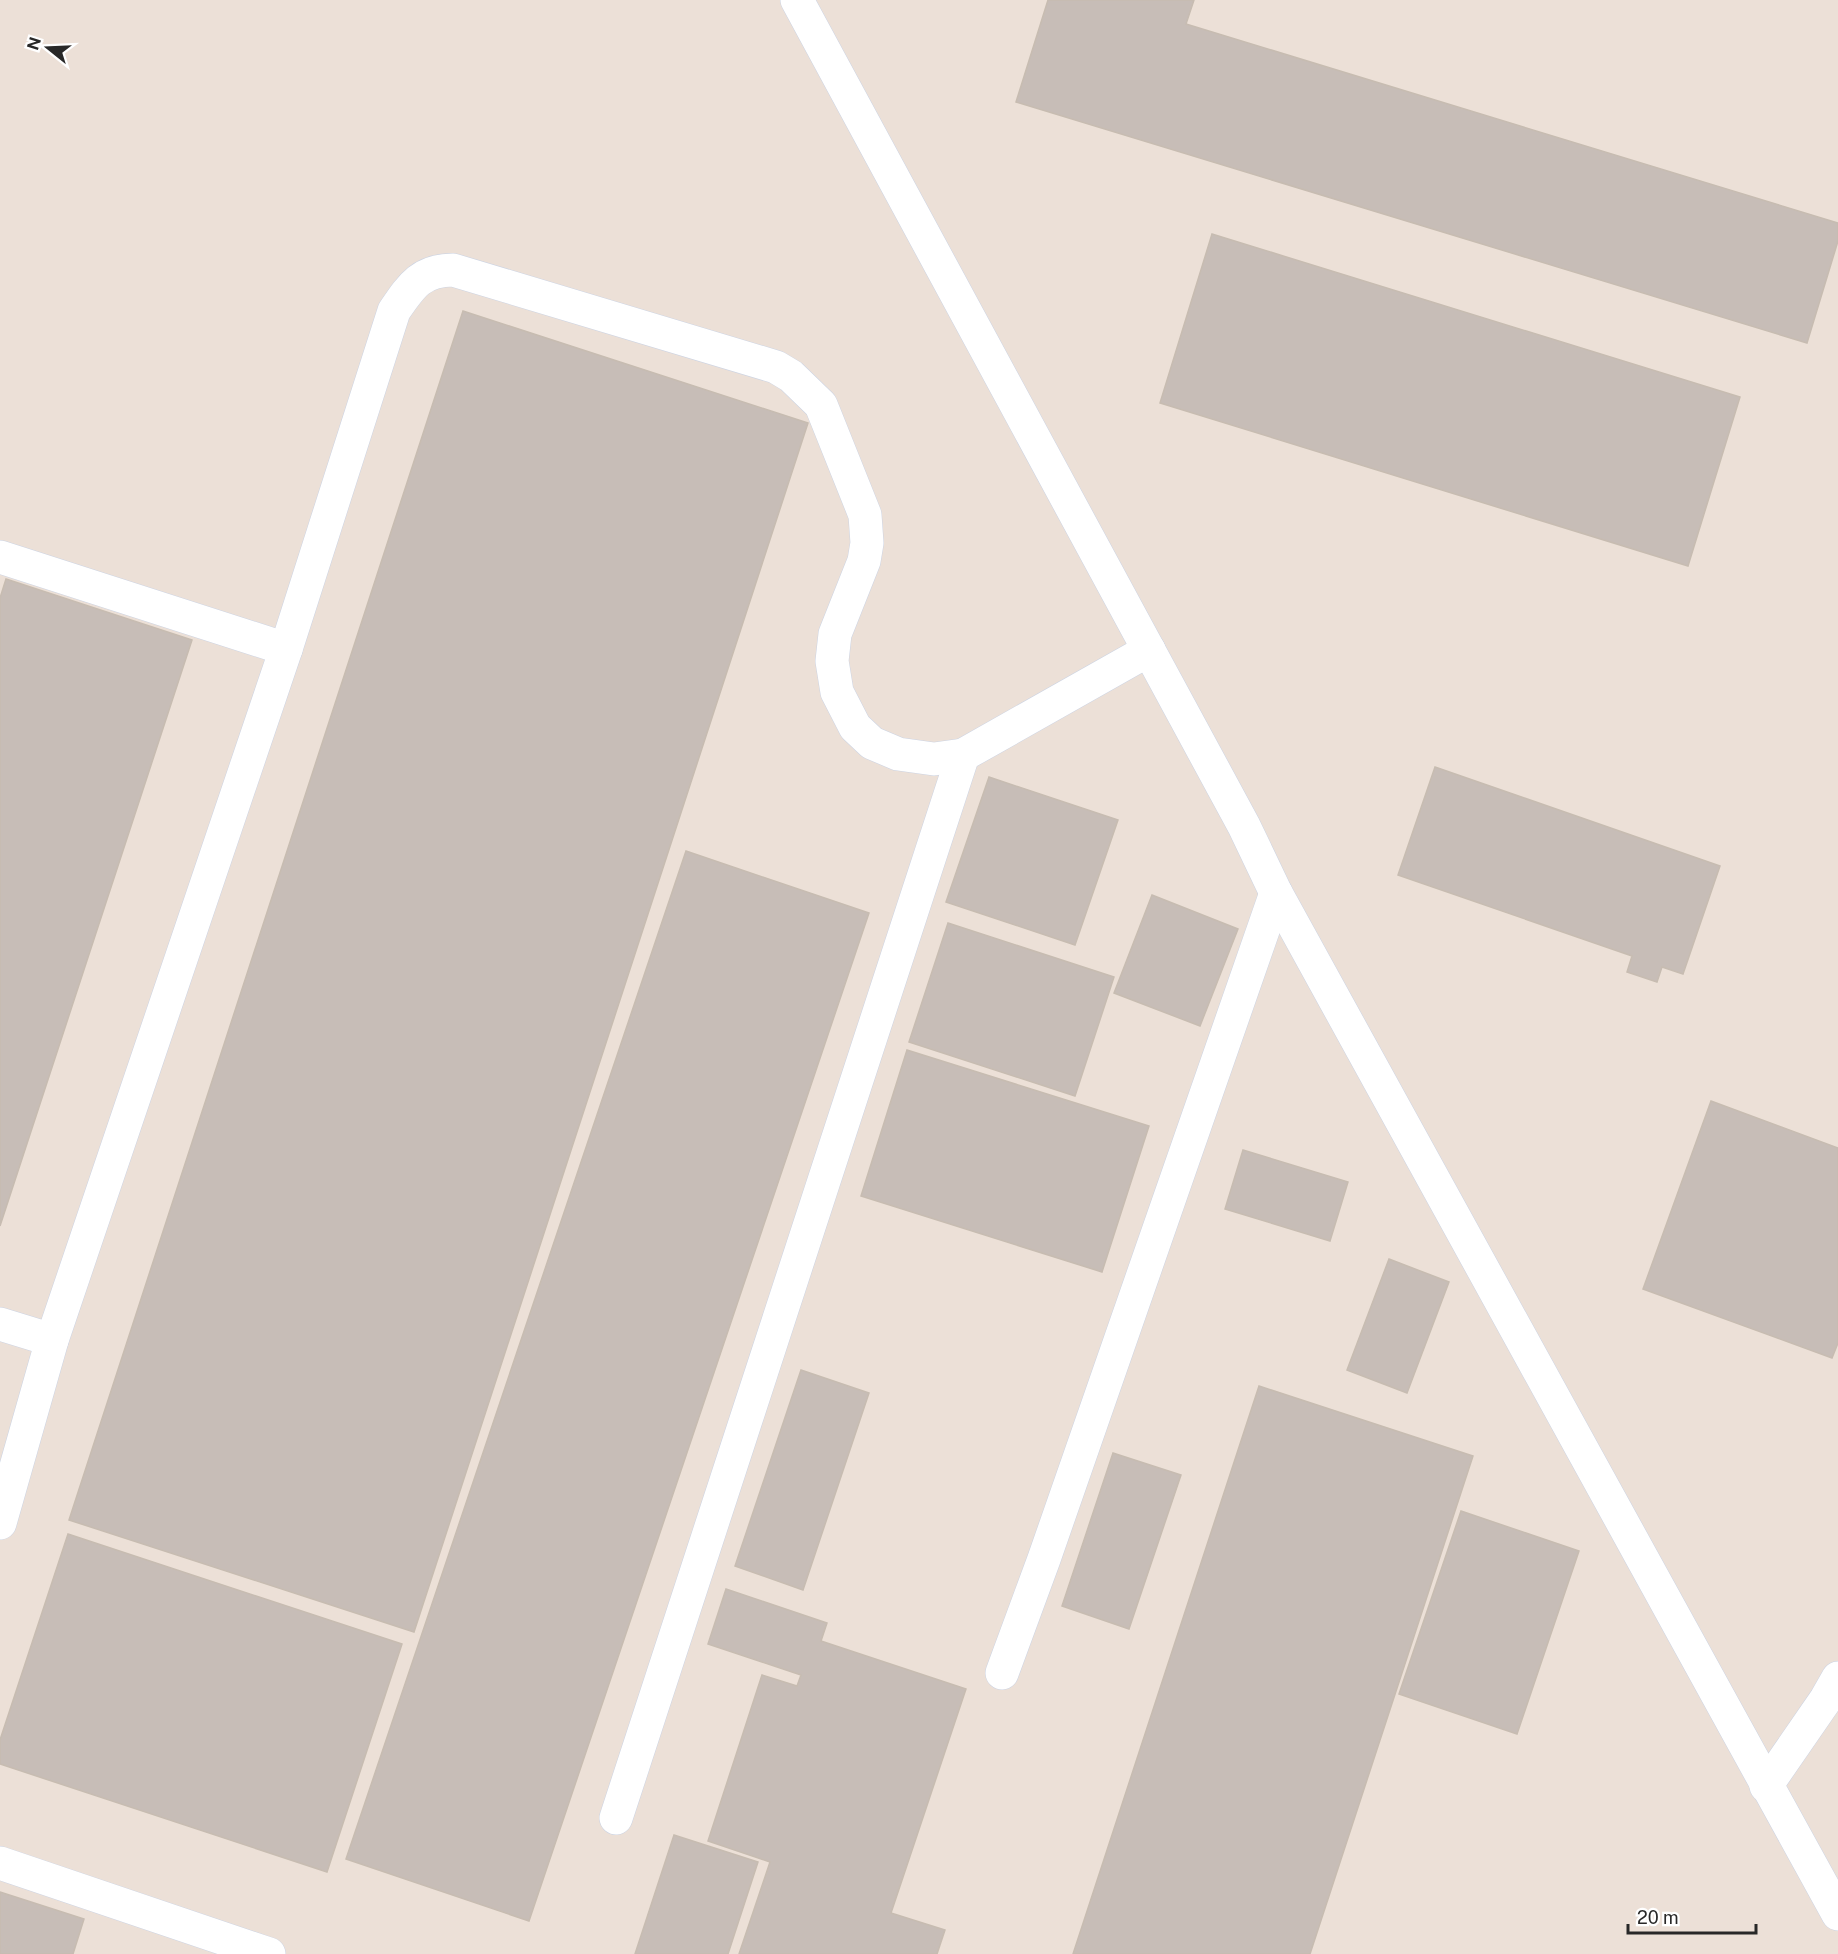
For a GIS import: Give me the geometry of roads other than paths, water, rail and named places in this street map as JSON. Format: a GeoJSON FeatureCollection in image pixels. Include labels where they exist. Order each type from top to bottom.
{"type":"FeatureCollection","features":[{"type":"Feature","properties":{"kind":"street"},"geometry":{"type":"LineString","coordinates":[[796,0],[1244,826],[1276,893],[1838,1914]]}},
{"type":"Feature","properties":{"kind":"street"},"geometry":{"type":"LineString","coordinates":[[0,1523],[52,1340],[286,649],[394,311],[409,289],[421,278],[438,270],[453,270],[776,368],[805,387],[821,405],[865,515],[867,543],[864,561],[835,634],[832,661],[837,692],[855,727],[872,743],[898,754],[934,759],[963,755],[1149,650]]}},
{"type":"Feature","properties":{"kind":"street"},"geometry":{"type":"LineString","coordinates":[[0,557],[286,649]]}},
{"type":"Feature","properties":{"kind":"street"},"geometry":{"type":"LineString","coordinates":[[616,1818],[963,755]]}},
{"type":"Feature","properties":{"kind":"street"},"geometry":{"type":"LineString","coordinates":[[1002,1673],[1044,1559],[1276,893]]}},
{"type":"Feature","properties":{"kind":"street"},"geometry":{"type":"LineString","coordinates":[[0,1324],[52,1340]]}},
{"type":"Feature","properties":{"kind":"street"},"geometry":{"type":"LineString","coordinates":[[1766,1786],[1827,1699],[1838,1678]]}},
{"type":"Feature","properties":{"kind":"street"},"geometry":{"type":"LineString","coordinates":[[0,1863],[268,1954]]}}]}
